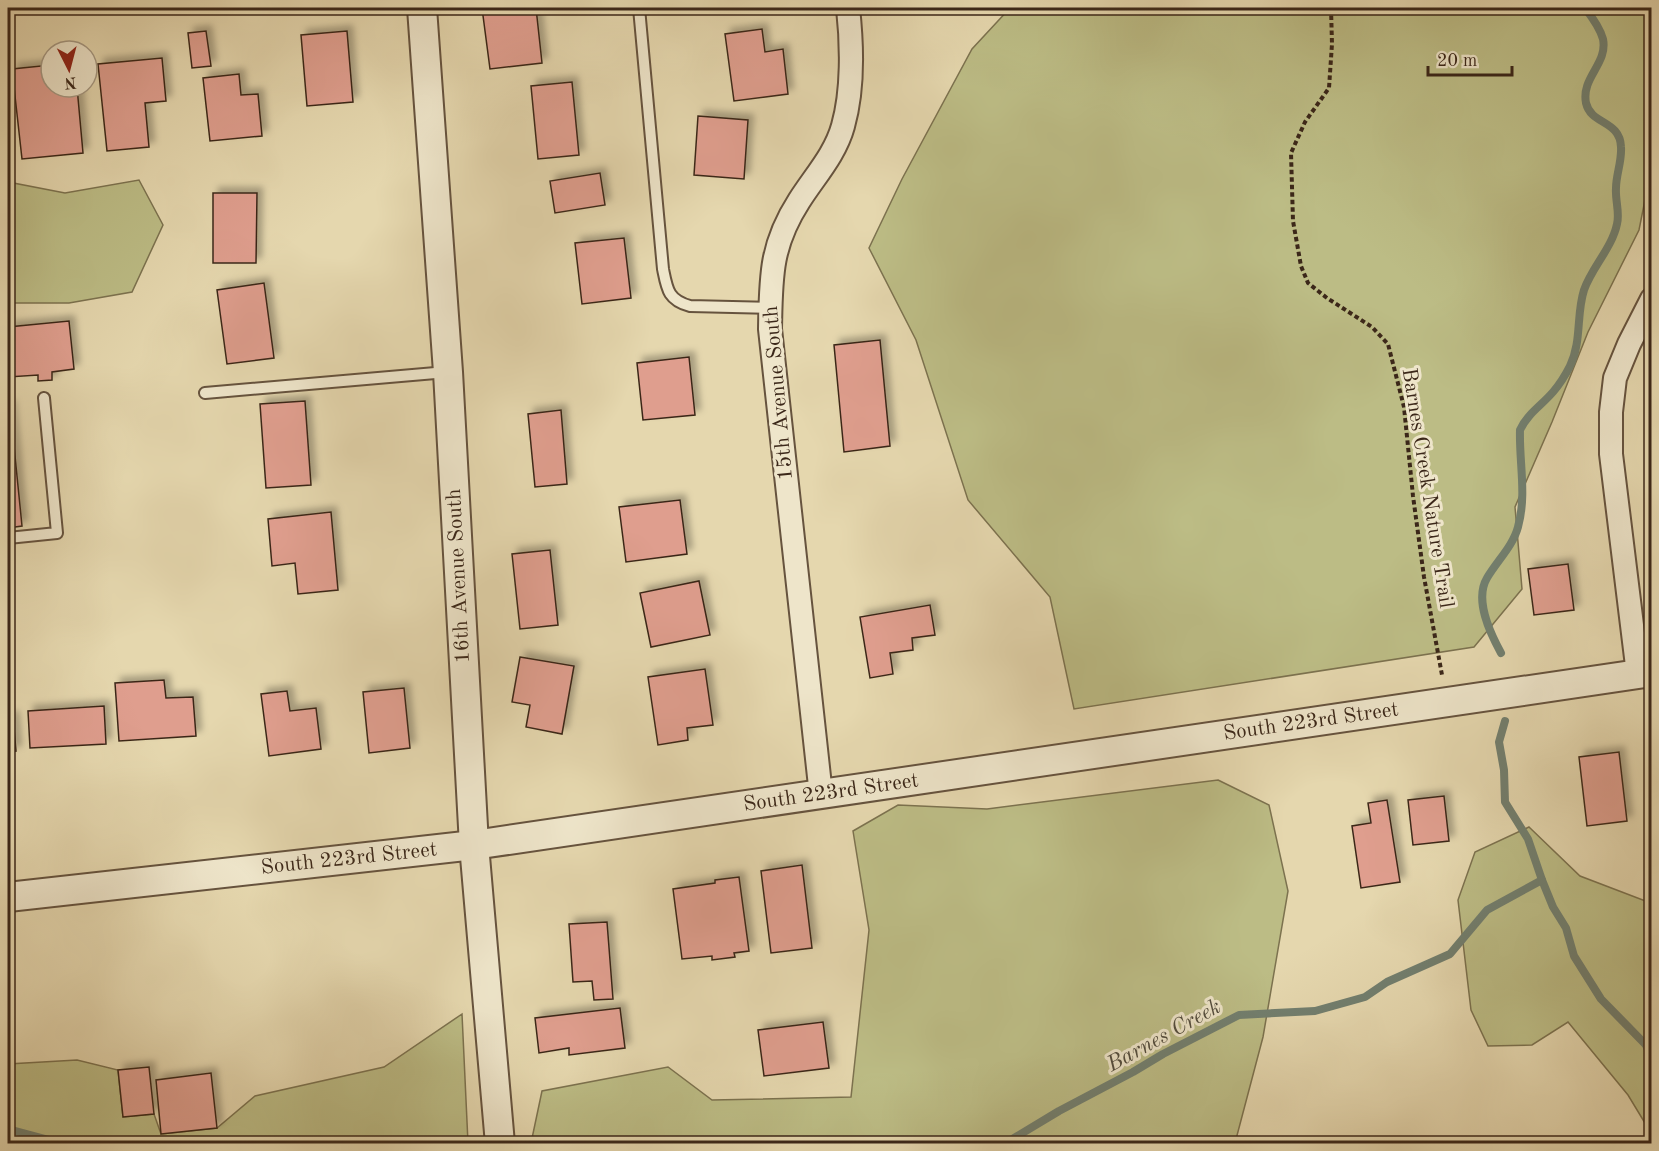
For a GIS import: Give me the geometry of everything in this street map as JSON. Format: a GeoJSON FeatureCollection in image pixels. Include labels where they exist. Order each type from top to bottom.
{"type":"FeatureCollection","features":[{"type":"Feature","properties":{"kind":"street","name":"16th Avenue South"},"geometry":{"type":"LineString","coordinates":[[422,8],[448,372],[474,845],[500,1143]]}},
{"type":"Feature","properties":{"kind":"street","name":"15th Avenue South"},"geometry":{"type":"LineString","coordinates":[[821,795],[771,340],[771,273],[780,238],[799,201],[823,169],[843,127],[850,76],[851,37],[848,8]]}},
{"type":"Feature","properties":{"kind":"street"},"geometry":{"type":"LineString","coordinates":[[1645,673],[1611,454],[1611,412],[1616,378],[1629,344],[1652,299]]}},
{"type":"Feature","properties":{"kind":"street","name":"South 223rd Street"},"geometry":{"type":"LineString","coordinates":[[8,897],[474,845],[1645,673]]}},
{"type":"Feature","properties":{"kind":"lane"},"geometry":{"type":"LineString","coordinates":[[639,8],[663,269],[667,291],[678,303],[690,306],[771,308]]}},
{"type":"Feature","properties":{"kind":"lane"},"geometry":{"type":"LineString","coordinates":[[206,393],[448,372]]}},
{"type":"Feature","properties":{"kind":"lane"},"geometry":{"type":"LineString","coordinates":[[8,538],[57,532],[44,398]]}},
{"type":"Feature","properties":{"kind":"path","name":"Barnes Creek Nature Trail"},"geometry":{"type":"LineString","coordinates":[[1331,8],[1332,44],[1329,88],[1305,122],[1291,153],[1293,220],[1301,266],[1308,283],[1372,327],[1388,344],[1404,407],[1424,578],[1447,702]]}},
{"type":"Feature","properties":{"kind":"green space"},"geometry":{"type":"Polygon","coordinates":[[[1010,8],[1651,8],[1651,170],[1639,230],[1588,332],[1515,507],[1522,589],[1474,647],[1074,709],[1050,597],[968,500],[916,340],[869,248],[902,179],[972,49],[1010,8]]]}},
{"type":"Feature","properties":{"kind":"green space"},"geometry":{"type":"Polygon","coordinates":[[[139,180],[163,225],[132,292],[69,303],[8,303],[8,182],[65,193],[139,180]]]}},
{"type":"Feature","properties":{"kind":"green space"},"geometry":{"type":"Polygon","coordinates":[[[1218,780],[1269,805],[1288,891],[1263,1037],[1235,1143],[531,1143],[542,1091],[668,1067],[712,1100],[851,1097],[869,930],[853,831],[898,805],[987,809],[1218,780]]]}},
{"type":"Feature","properties":{"kind":"green space"},"geometry":{"type":"Polygon","coordinates":[[[1529,827],[1580,876],[1648,902],[1651,892],[1651,1133],[1628,1095],[1568,1022],[1532,1045],[1488,1046],[1471,1010],[1458,900],[1475,852],[1529,827]]]}},
{"type":"Feature","properties":{"kind":"green space"},"geometry":{"type":"Polygon","coordinates":[[[462,1014],[468,1143],[8,1144],[8,1064],[77,1060],[118,1070],[123,1117],[154,1114],[161,1134],[217,1128],[255,1096],[384,1067],[462,1014]]]}},
{"type":"Feature","properties":{"kind":"building"},"geometry":{"type":"Polygon","coordinates":[[[482,8],[536,8],[542,63],[490,69],[482,8]]]}},
{"type":"Feature","properties":{"kind":"building"},"geometry":{"type":"Polygon","coordinates":[[[762,29],[765,52],[783,49],[788,94],[734,101],[725,34],[762,29]]]}},
{"type":"Feature","properties":{"kind":"building"},"geometry":{"type":"Polygon","coordinates":[[[206,31],[211,66],[192,68],[188,33],[206,31]]]}},
{"type":"Feature","properties":{"kind":"building"},"geometry":{"type":"Polygon","coordinates":[[[347,31],[353,102],[307,106],[301,35],[347,31]]]}},
{"type":"Feature","properties":{"kind":"building"},"geometry":{"type":"Polygon","coordinates":[[[162,58],[166,101],[145,103],[149,147],[107,151],[99,64],[162,58]]]}},
{"type":"Feature","properties":{"kind":"building"},"geometry":{"type":"Polygon","coordinates":[[[39,66],[39,99],[78,99],[83,153],[22,159],[12,69],[39,66]]]}},
{"type":"Feature","properties":{"kind":"building"},"geometry":{"type":"Polygon","coordinates":[[[239,74],[241,95],[258,94],[262,136],[210,141],[203,78],[239,74]]]}},
{"type":"Feature","properties":{"kind":"building"},"geometry":{"type":"Polygon","coordinates":[[[572,82],[579,155],[538,159],[531,86],[572,82]]]}},
{"type":"Feature","properties":{"kind":"building"},"geometry":{"type":"Polygon","coordinates":[[[698,116],[748,120],[744,179],[694,175],[698,116]]]}},
{"type":"Feature","properties":{"kind":"building"},"geometry":{"type":"Polygon","coordinates":[[[600,173],[605,205],[555,213],[550,181],[600,173]]]}},
{"type":"Feature","properties":{"kind":"building"},"geometry":{"type":"Polygon","coordinates":[[[213,193],[257,193],[256,263],[213,263],[213,193]]]}},
{"type":"Feature","properties":{"kind":"building"},"geometry":{"type":"Polygon","coordinates":[[[624,238],[631,298],[582,304],[575,243],[624,238]]]}},
{"type":"Feature","properties":{"kind":"building"},"geometry":{"type":"Polygon","coordinates":[[[264,283],[274,358],[227,364],[217,290],[264,283]]]}},
{"type":"Feature","properties":{"kind":"building"},"geometry":{"type":"Polygon","coordinates":[[[69,321],[74,369],[52,372],[52,380],[38,381],[38,375],[8,377],[8,327],[69,321]]]}},
{"type":"Feature","properties":{"kind":"building"},"geometry":{"type":"Polygon","coordinates":[[[880,340],[890,446],[844,452],[834,345],[880,340]]]}},
{"type":"Feature","properties":{"kind":"building"},"geometry":{"type":"Polygon","coordinates":[[[689,357],[695,415],[643,420],[637,363],[689,357]]]}},
{"type":"Feature","properties":{"kind":"building"},"geometry":{"type":"Polygon","coordinates":[[[305,401],[311,485],[266,488],[260,404],[305,401]]]}},
{"type":"Feature","properties":{"kind":"building"},"geometry":{"type":"Polygon","coordinates":[[[8,406],[10,406],[22,526],[8,528],[8,406]]]}},
{"type":"Feature","properties":{"kind":"building"},"geometry":{"type":"Polygon","coordinates":[[[561,410],[567,484],[535,487],[528,414],[561,410]]]}},
{"type":"Feature","properties":{"kind":"building"},"geometry":{"type":"Polygon","coordinates":[[[680,500],[687,554],[626,562],[619,507],[680,500]]]}},
{"type":"Feature","properties":{"kind":"building"},"geometry":{"type":"Polygon","coordinates":[[[331,512],[338,590],[298,594],[295,563],[272,566],[268,519],[331,512]]]}},
{"type":"Feature","properties":{"kind":"building"},"geometry":{"type":"Polygon","coordinates":[[[550,550],[558,625],[520,629],[512,554],[550,550]]]}},
{"type":"Feature","properties":{"kind":"building"},"geometry":{"type":"Polygon","coordinates":[[[1568,564],[1574,610],[1534,615],[1528,569],[1568,564]]]}},
{"type":"Feature","properties":{"kind":"building"},"geometry":{"type":"Polygon","coordinates":[[[699,581],[710,635],[651,647],[640,593],[699,581]]]}},
{"type":"Feature","properties":{"kind":"building"},"geometry":{"type":"Polygon","coordinates":[[[930,605],[935,635],[912,638],[913,650],[890,653],[893,674],[870,678],[860,617],[930,605]]]}},
{"type":"Feature","properties":{"kind":"building"},"geometry":{"type":"Polygon","coordinates":[[[520,657],[574,666],[562,734],[526,727],[530,705],[512,702],[520,657]]]}},
{"type":"Feature","properties":{"kind":"building"},"geometry":{"type":"Polygon","coordinates":[[[705,669],[713,725],[687,728],[688,740],[658,745],[648,677],[705,669]]]}},
{"type":"Feature","properties":{"kind":"building"},"geometry":{"type":"Polygon","coordinates":[[[164,680],[166,698],[193,697],[196,736],[119,741],[115,683],[164,680]]]}},
{"type":"Feature","properties":{"kind":"building"},"geometry":{"type":"Polygon","coordinates":[[[404,688],[410,748],[369,753],[363,692],[404,688]]]}},
{"type":"Feature","properties":{"kind":"building"},"geometry":{"type":"Polygon","coordinates":[[[287,691],[290,711],[316,708],[321,749],[269,756],[261,694],[287,691]]]}},
{"type":"Feature","properties":{"kind":"building"},"geometry":{"type":"Polygon","coordinates":[[[104,706],[106,744],[30,748],[28,711],[104,706]]]}},
{"type":"Feature","properties":{"kind":"building"},"geometry":{"type":"Polygon","coordinates":[[[8,717],[13,717],[16,751],[8,752],[8,717]]]}},
{"type":"Feature","properties":{"kind":"building"},"geometry":{"type":"Polygon","coordinates":[[[1619,752],[1627,821],[1587,826],[1579,757],[1619,752]]]}},
{"type":"Feature","properties":{"kind":"building"},"geometry":{"type":"Polygon","coordinates":[[[1444,796],[1449,841],[1413,845],[1408,800],[1444,796]]]}},
{"type":"Feature","properties":{"kind":"building"},"geometry":{"type":"Polygon","coordinates":[[[1387,800],[1400,882],[1361,888],[1352,826],[1371,823],[1368,803],[1387,800]]]}},
{"type":"Feature","properties":{"kind":"building"},"geometry":{"type":"Polygon","coordinates":[[[802,865],[812,948],[771,953],[761,871],[802,865]]]}},
{"type":"Feature","properties":{"kind":"building"},"geometry":{"type":"Polygon","coordinates":[[[739,877],[749,951],[734,953],[735,957],[712,960],[712,956],[682,959],[673,889],[739,877]]]}},
{"type":"Feature","properties":{"kind":"building"},"geometry":{"type":"Polygon","coordinates":[[[607,922],[613,999],[594,1000],[592,981],[573,982],[569,924],[607,922]]]}},
{"type":"Feature","properties":{"kind":"building"},"geometry":{"type":"Polygon","coordinates":[[[620,1008],[625,1048],[569,1055],[569,1048],[539,1053],[535,1018],[620,1008]]]}},
{"type":"Feature","properties":{"kind":"building"},"geometry":{"type":"Polygon","coordinates":[[[823,1022],[829,1068],[764,1076],[758,1030],[823,1022]]]}},
{"type":"Feature","properties":{"kind":"building"},"geometry":{"type":"Polygon","coordinates":[[[149,1067],[154,1114],[123,1117],[118,1070],[149,1067]]]}},
{"type":"Feature","properties":{"kind":"building"},"geometry":{"type":"Polygon","coordinates":[[[211,1073],[217,1128],[161,1134],[156,1080],[211,1073]]]}},
{"type":"Feature","properties":{"kind":"waterway","name":"Barnes Creek"},"geometry":{"type":"LineString","coordinates":[[1501,653],[1488,626],[1482,596],[1487,578],[1516,534],[1521,515],[1520,430],[1531,414],[1555,389],[1570,366],[1578,338],[1584,290],[1611,241],[1618,220],[1616,188],[1621,147],[1616,132],[1593,115],[1586,103],[1587,86],[1604,48],[1600,31],[1585,8]]}},
{"type":"Feature","properties":{"kind":"waterway","name":"Barnes Creek"},"geometry":{"type":"LineString","coordinates":[[1004,1144],[1059,1111],[1239,1015],[1315,1011],[1365,997],[1387,982],[1450,954],[1487,910],[1542,880],[1528,839],[1505,802],[1504,770],[1499,742],[1505,721]]}},
{"type":"Feature","properties":{"kind":"waterway"},"geometry":{"type":"LineString","coordinates":[[1542,880],[1553,907],[1566,928],[1574,956],[1601,999],[1646,1045],[1652,1060]]}},
{"type":"Feature","properties":{"kind":"waterway","name":"Barnes Creek"},"geometry":{"type":"LineString","coordinates":[[8,1129],[64,1144]]}},
{"type":"Feature","properties":{"kind":"waterway","name":"Barnes Creek"},"geometry":{"type":"LineString","coordinates":[[465,1144],[471,1143]]}}]}
